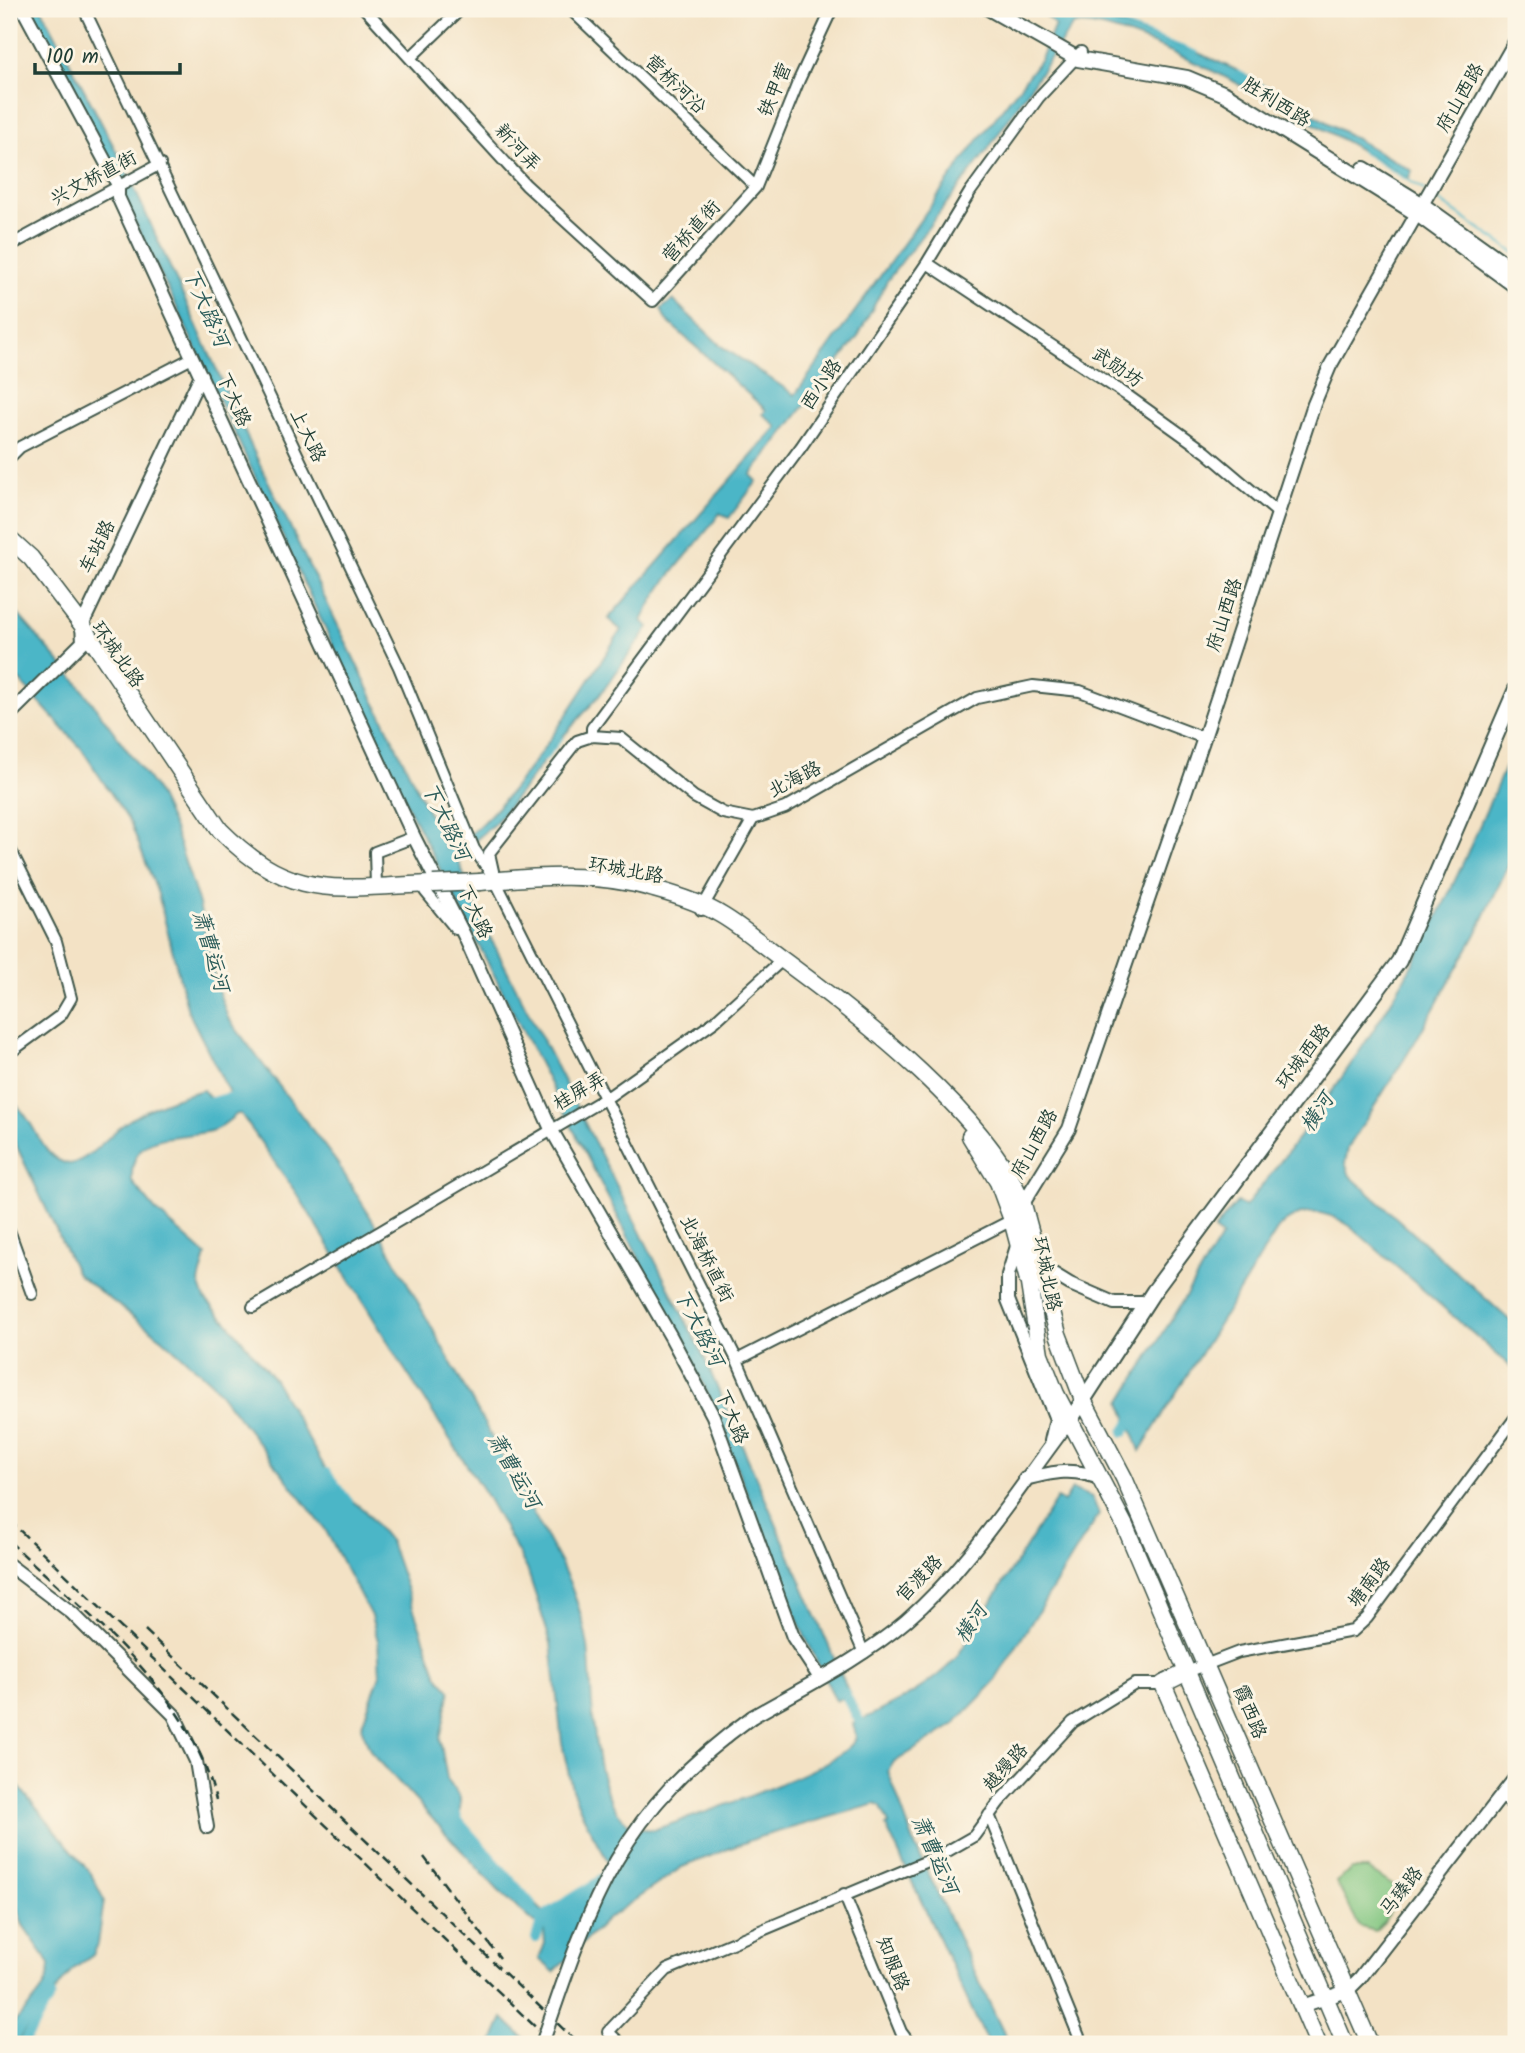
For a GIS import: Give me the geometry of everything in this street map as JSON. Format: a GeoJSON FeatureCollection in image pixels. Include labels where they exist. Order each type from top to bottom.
{"type":"FeatureCollection","features":[{"type":"Feature","properties":{"kind":"main road","name":"胜利西路"},"geometry":{"type":"LineString","coordinates":[[990,9],[1073,53],[1173,67],[1220,82],[1516,272]]}},
{"type":"Feature","properties":{"kind":"main road","name":"胜利西路"},"geometry":{"type":"LineString","coordinates":[[1005,9],[1047,38]]}},
{"type":"Feature","properties":{"kind":"main road","name":"胜利西路"},"geometry":{"type":"LineString","coordinates":[[1419,209],[1516,286]]}},
{"type":"Feature","properties":{"kind":"main road","name":"环城北路"},"geometry":{"type":"LineString","coordinates":[[9,538],[31,558],[79,640],[219,830],[247,857],[285,879],[312,886],[431,889]]}},
{"type":"Feature","properties":{"kind":"main road","name":"环城北路"},"geometry":{"type":"LineString","coordinates":[[9,549],[25,563],[216,833],[244,861],[283,884],[310,894],[337,897],[582,875],[653,888],[701,910],[722,915],[780,962],[844,1015],[953,1115],[978,1147],[998,1182],[1012,1220],[1029,1284],[1040,1354],[1056,1394],[1071,1419]]}},
{"type":"Feature","properties":{"kind":"main road","name":"环城西路"},"geometry":{"type":"LineString","coordinates":[[1071,1419],[1147,1303],[1399,961],[1516,689]]}},
{"type":"Feature","properties":{"kind":"main road","name":"环城北路"},"geometry":{"type":"LineString","coordinates":[[780,962],[850,1010],[953,1104],[989,1144],[1017,1187],[1058,1334],[1083,1400]]}},
{"type":"Feature","properties":{"kind":"main road","name":"霞西路"},"geometry":{"type":"LineString","coordinates":[[1083,1400],[1124,1478],[1370,2044]]}},
{"type":"Feature","properties":{"kind":"main road"},"geometry":{"type":"LineString","coordinates":[[1071,1419],[1112,1500],[1345,2044]]}},
{"type":"Feature","properties":{"kind":"main road"},"geometry":{"type":"LineString","coordinates":[[1187,1672],[1163,1684],[1318,2044]]}},
{"type":"Feature","properties":{"kind":"street","name":"下大路"},"geometry":{"type":"LineString","coordinates":[[23,9],[119,184],[118,197],[414,837],[464,935],[551,1129],[671,1337],[713,1416],[793,1637],[820,1678]]}},
{"type":"Feature","properties":{"kind":"street","name":"上大路"},"geometry":{"type":"LineString","coordinates":[[84,9],[399,667],[489,885]]}},
{"type":"Feature","properties":{"kind":"street","name":"新河弄"},"geometry":{"type":"LineString","coordinates":[[365,9],[526,184],[653,301]]}},
{"type":"Feature","properties":{"kind":"street"},"geometry":{"type":"LineString","coordinates":[[410,58],[461,9]]}},
{"type":"Feature","properties":{"kind":"street","name":"营桥河沿"},"geometry":{"type":"LineString","coordinates":[[570,9],[756,187]]}},
{"type":"Feature","properties":{"kind":"street","name":"铁甲营"},"geometry":{"type":"LineString","coordinates":[[756,187],[799,80],[832,9]]}},
{"type":"Feature","properties":{"kind":"street","name":"府山西路"},"geometry":{"type":"LineString","coordinates":[[1012,1220],[1069,1129],[1205,738],[1278,513],[1330,366],[1516,40]]}},
{"type":"Feature","properties":{"kind":"street","name":"西小路"},"geometry":{"type":"LineString","coordinates":[[592,736],[592,728],[754,506],[801,447],[927,263],[970,192],[1073,53]]}},
{"type":"Feature","properties":{"kind":"street","name":"兴文桥直街"},"geometry":{"type":"LineString","coordinates":[[9,246],[160,164]]}},
{"type":"Feature","properties":{"kind":"street","name":"营桥直街"},"geometry":{"type":"LineString","coordinates":[[653,301],[756,187]]}},
{"type":"Feature","properties":{"kind":"street","name":"武勋坊"},"geometry":{"type":"LineString","coordinates":[[927,263],[1128,396],[1206,452],[1278,513]]}},
{"type":"Feature","properties":{"kind":"street"},"geometry":{"type":"LineString","coordinates":[[9,458],[20,447],[192,358]]}},
{"type":"Feature","properties":{"kind":"street","name":"车站路"},"geometry":{"type":"LineString","coordinates":[[9,715],[79,640],[201,376]]}},
{"type":"Feature","properties":{"kind":"street","name":"北海路"},"geometry":{"type":"LineString","coordinates":[[592,736],[621,738],[694,797],[723,813],[753,819],[785,808],[977,698],[1033,685],[1080,691],[1205,738]]}},
{"type":"Feature","properties":{"kind":"street"},"geometry":{"type":"LineString","coordinates":[[489,885],[489,853],[577,741],[592,736]]}},
{"type":"Feature","properties":{"kind":"street"},"geometry":{"type":"LineString","coordinates":[[701,910],[753,819]]}},
{"type":"Feature","properties":{"kind":"street"},"geometry":{"type":"LineString","coordinates":[[376,886],[376,852],[414,837]]}},
{"type":"Feature","properties":{"kind":"street"},"geometry":{"type":"LineString","coordinates":[[9,847],[56,941],[71,998],[61,1015],[9,1053]]}},
{"type":"Feature","properties":{"kind":"street","name":"北海桥直街"},"geometry":{"type":"LineString","coordinates":[[489,885],[605,1098],[737,1360],[864,1653]]}},
{"type":"Feature","properties":{"kind":"street"},"geometry":{"type":"LineString","coordinates":[[431,889],[464,935]]}},
{"type":"Feature","properties":{"kind":"street","name":"桂屏弄"},"geometry":{"type":"LineString","coordinates":[[253,1307],[605,1098],[714,1023],[780,962]]}},
{"type":"Feature","properties":{"kind":"street"},"geometry":{"type":"LineString","coordinates":[[737,1360],[1012,1220]]}},
{"type":"Feature","properties":{"kind":"street"},"geometry":{"type":"LineString","coordinates":[[9,1230],[32,1294]]}},
{"type":"Feature","properties":{"kind":"street"},"geometry":{"type":"LineString","coordinates":[[1018,1243],[1008,1275],[1008,1300],[1056,1419],[1049,1447]]}},
{"type":"Feature","properties":{"kind":"street"},"geometry":{"type":"LineString","coordinates":[[1040,1265],[1070,1283],[1114,1303],[1147,1303]]}},
{"type":"Feature","properties":{"kind":"street","name":"塘南路"},"geometry":{"type":"LineString","coordinates":[[1187,1672],[1239,1652],[1353,1631],[1367,1618],[1516,1417]]}},
{"type":"Feature","properties":{"kind":"street","name":"官渡路"},"geometry":{"type":"LineString","coordinates":[[542,2044],[584,1921],[611,1865],[643,1817],[715,1744],[752,1717],[864,1653],[906,1621],[951,1577],[1071,1419]]}},
{"type":"Feature","properties":{"kind":"street"},"geometry":{"type":"LineString","coordinates":[[1025,1479],[1066,1469],[1085,1472],[1101,1479]]}},
{"type":"Feature","properties":{"kind":"street"},"geometry":{"type":"LineString","coordinates":[[9,1565],[72,1613],[174,1716],[196,1761],[207,1827]]}},
{"type":"Feature","properties":{"kind":"street","name":"越缦路"},"geometry":{"type":"LineString","coordinates":[[621,2044],[608,2032],[667,1970],[939,1856],[974,1836],[989,1815],[1073,1722],[1135,1684],[1163,1684]]}},
{"type":"Feature","properties":{"kind":"street","name":"马臻路"},"geometry":{"type":"LineString","coordinates":[[1302,2006],[1347,1991],[1516,1777]]}},
{"type":"Feature","properties":{"kind":"street"},"geometry":{"type":"LineString","coordinates":[[1502,1796],[1516,1808]]}},
{"type":"Feature","properties":{"kind":"street"},"geometry":{"type":"LineString","coordinates":[[989,1815],[1082,2044]]}},
{"type":"Feature","properties":{"kind":"street","name":"知服路"},"geometry":{"type":"LineString","coordinates":[[844,1894],[901,2032],[910,2044]]}},
{"type":"Feature","properties":{"kind":"green space"},"geometry":{"type":"Polygon","coordinates":[[[1352,1869],[1368,1869],[1401,1891],[1384,1922],[1375,1931],[1360,1927],[1336,1882],[1352,1869]]]}},
{"type":"Feature","properties":{"kind":"water"},"geometry":{"type":"Polygon","coordinates":[[[29,9],[42,9],[126,170],[253,450],[446,849],[468,835],[517,784],[565,717],[621,630],[608,619],[777,427],[763,414],[766,410],[666,320],[661,309],[673,300],[721,346],[795,395],[972,148],[1041,59],[1055,25],[1040,9],[1073,9],[1196,52],[1234,69],[1412,171],[1408,179],[1293,112],[1188,59],[1140,39],[1100,27],[1073,25],[986,152],[887,281],[857,338],[751,475],[757,481],[729,518],[720,513],[658,592],[642,621],[649,627],[599,696],[559,741],[497,821],[457,857],[478,913],[704,1357],[850,1695],[836,1701],[801,1628],[703,1383],[403,797],[171,295],[29,9]]]}},
{"type":"Feature","properties":{"kind":"water"},"geometry":{"type":"Polygon","coordinates":[[[9,604],[77,682],[155,788],[173,826],[199,904],[216,984],[228,1018],[338,1164],[379,1231],[566,1574],[581,1614],[588,1646],[594,1725],[605,1787],[617,1811],[633,1826],[656,1829],[732,1803],[798,1776],[847,1749],[856,1737],[853,1724],[922,1687],[957,1657],[1057,1498],[1064,1502],[1072,1489],[1092,1497],[1099,1514],[993,1684],[952,1726],[893,1763],[888,1771],[916,1848],[1009,2044],[988,2044],[886,1826],[889,1824],[881,1807],[876,1804],[759,1837],[682,1867],[606,1920],[554,1972],[539,1959],[545,1943],[544,1931],[498,1890],[371,1752],[361,1727],[380,1675],[378,1641],[371,1616],[325,1529],[212,1383],[163,1339],[77,1274],[9,1130],[9,1105],[16,1105],[45,1148],[60,1161],[70,1164],[87,1156],[131,1119],[166,1102],[203,1090],[215,1104],[232,1098],[188,1011],[158,894],[131,824],[81,748],[9,669],[9,604]],[[241,1114],[214,1130],[147,1144],[138,1152],[133,1164],[132,1182],[155,1210],[206,1255],[199,1282],[205,1299],[274,1379],[337,1489],[364,1510],[390,1542],[437,1675],[450,1690],[440,1739],[447,1779],[460,1798],[460,1825],[476,1848],[549,1917],[607,1880],[613,1870],[585,1820],[572,1789],[562,1743],[551,1643],[527,1569],[486,1495],[400,1362],[301,1200],[241,1114]]]}},
{"type":"Feature","properties":{"kind":"water"},"geometry":{"type":"Polygon","coordinates":[[[1516,742],[1516,849],[1476,934],[1415,1042],[1348,1148],[1345,1163],[1350,1176],[1516,1326],[1516,1371],[1350,1226],[1332,1216],[1305,1213],[1287,1220],[1279,1227],[1140,1451],[1121,1402],[1222,1236],[1214,1230],[1237,1202],[1245,1207],[1313,1119],[1376,1027],[1428,936],[1516,742]]]}},
{"type":"Feature","properties":{"kind":"water"},"geometry":{"type":"Polygon","coordinates":[[[9,1775],[90,1872],[104,1900],[98,1944],[93,1955],[72,1970],[15,2044],[9,2044],[9,2028],[41,1991],[50,1964],[23,1925],[9,1886],[9,1775]]]}},
{"type":"Feature","properties":{"kind":"water"},"geometry":{"type":"Polygon","coordinates":[[[503,2018],[530,2044],[492,2044],[503,2018]]]}},
{"type":"Feature","properties":{"kind":"waterway"},"geometry":{"type":"LineString","coordinates":[[1111,21],[1197,52]]}},
{"type":"Feature","properties":{"kind":"waterway"},"geometry":{"type":"LineString","coordinates":[[1238,71],[1269,89]]}},
{"type":"Feature","properties":{"kind":"waterway"},"geometry":{"type":"LineString","coordinates":[[1361,151],[1424,190]]}},
{"type":"Feature","properties":{"kind":"waterway"},"geometry":{"type":"LineString","coordinates":[[1432,196],[1516,254]]}},
{"type":"Feature","properties":{"kind":"waterway"},"geometry":{"type":"LineString","coordinates":[[545,760],[562,738]]}},
{"type":"Feature","properties":{"kind":"waterway"},"geometry":{"type":"LineString","coordinates":[[200,1105],[243,1094]]}},
{"type":"Feature","properties":{"kind":"waterway","name":"横河"},"geometry":{"type":"LineString","coordinates":[[1124,1432],[1136,1414]]}},
{"type":"Feature","properties":{"kind":"waterway"},"geometry":{"type":"LineString","coordinates":[[326,1473],[348,1502]]}},
{"type":"Feature","properties":{"kind":"waterway"},"geometry":{"type":"LineString","coordinates":[[844,1692],[865,1731]]}},
{"type":"Feature","properties":{"kind":"waterway"},"geometry":{"type":"LineString","coordinates":[[455,1813],[459,1822],[532,1905]]}},
{"type":"Feature","properties":{"kind":"waterway"},"geometry":{"type":"LineString","coordinates":[[536,1938],[543,1917],[611,1874]]}},
{"type":"Feature","properties":{"kind":"waterway"},"geometry":{"type":"LineString","coordinates":[[23,2044],[51,1995]]}},
{"type":"Feature","properties":{"kind":"railway"},"geometry":{"type":"LineString","coordinates":[[9,1520],[553,2044]]}},
{"type":"Feature","properties":{"kind":"railway"},"geometry":{"type":"LineString","coordinates":[[9,1541],[102,1627],[159,1689],[183,1723],[202,1760],[216,1800]]}},
{"type":"Feature","properties":{"kind":"railway"},"geometry":{"type":"LineString","coordinates":[[145,1630],[579,2044]]}},
{"type":"Feature","properties":{"kind":"railway"},"geometry":{"type":"LineString","coordinates":[[424,1857],[500,1958]]}},
{"type":"Feature","properties":{"kind":"water label","name":"下大路河"},"geometry":{"type":"Point","coordinates":[205,308]}},
{"type":"Feature","properties":{"kind":"water label","name":"下大路河"},"geometry":{"type":"Point","coordinates":[445,822]}},
{"type":"Feature","properties":{"kind":"water label","name":"萧曹运河"},"geometry":{"type":"Point","coordinates":[210,951]}},
{"type":"Feature","properties":{"kind":"water label","name":"下大路河"},"geometry":{"type":"Point","coordinates":[698,1328]}},
{"type":"Feature","properties":{"kind":"water label","name":"萧曹运河"},"geometry":{"type":"Point","coordinates":[513,1471]}},
{"type":"Feature","properties":{"kind":"water label","name":"萧曹运河"},"geometry":{"type":"Point","coordinates":[934,1855]}}]}
